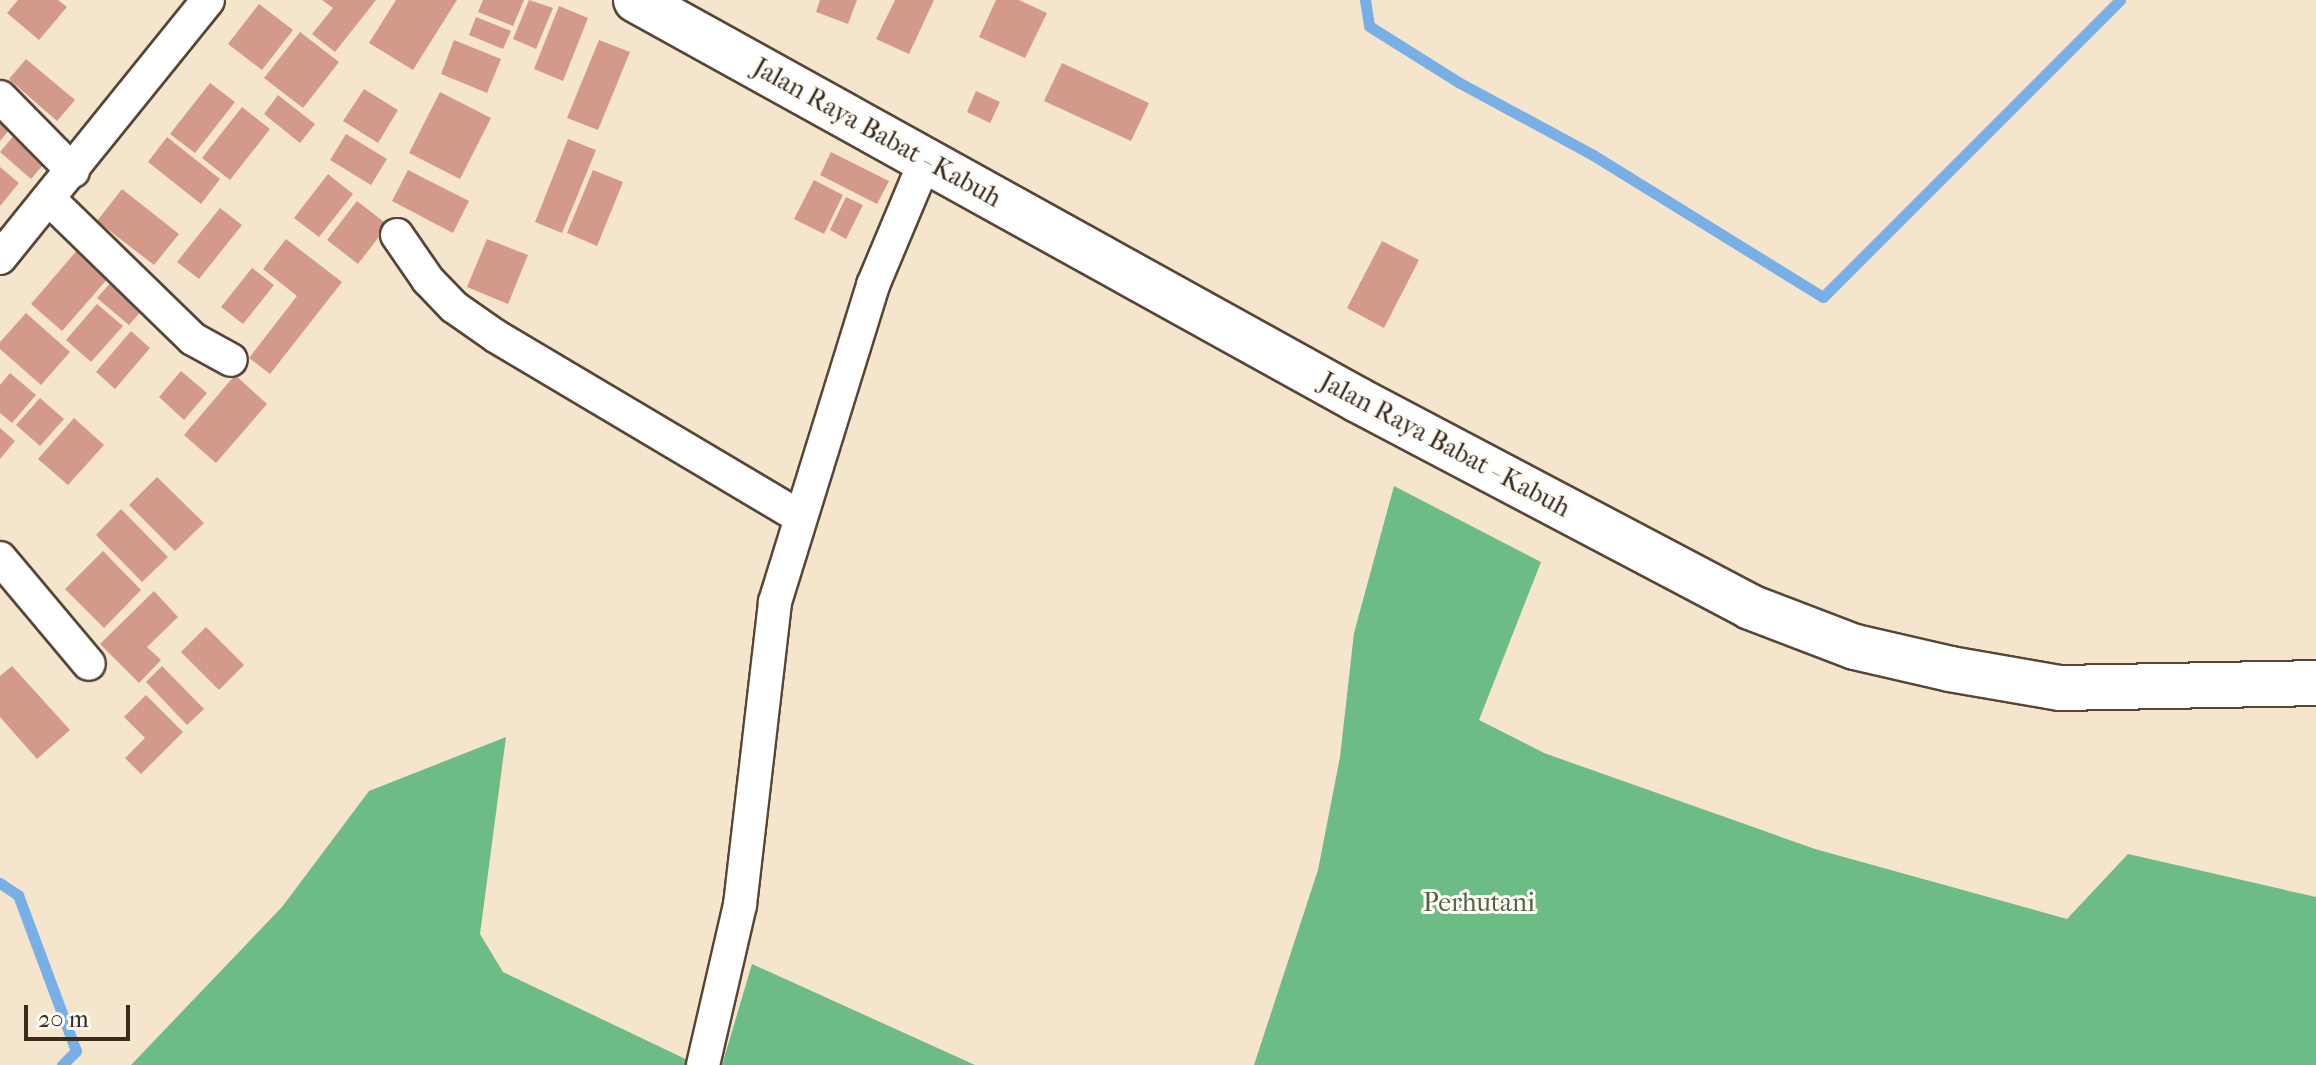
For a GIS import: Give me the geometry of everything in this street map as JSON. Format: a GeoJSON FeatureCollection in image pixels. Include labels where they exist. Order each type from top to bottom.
{"type":"FeatureCollection","features":[{"type":"Feature","properties":{"kind":"main road","name":"Jalan Raya Babat - Kabuh"},"geometry":{"type":"LineString","coordinates":[[636,0],[675,12],[926,159],[1358,400],[1750,607],[1855,647],[1950,669],[2060,688],[2316,683]]}},
{"type":"Feature","properties":{"kind":"street"},"geometry":{"type":"LineString","coordinates":[[0,258],[50,200],[208,0]]}},
{"type":"Feature","properties":{"kind":"street"},"geometry":{"type":"LineString","coordinates":[[0,97],[73,171]]}},
{"type":"Feature","properties":{"kind":"street"},"geometry":{"type":"LineString","coordinates":[[703,1065],[740,905],[775,602],[799,516],[873,285],[926,159]]}},
{"type":"Feature","properties":{"kind":"street"},"geometry":{"type":"LineString","coordinates":[[50,200],[193,339],[231,360]]}},
{"type":"Feature","properties":{"kind":"street"},"geometry":{"type":"LineString","coordinates":[[397,235],[428,280],[454,307],[497,337],[799,516]]}},
{"type":"Feature","properties":{"kind":"street"},"geometry":{"type":"LineString","coordinates":[[0,558],[89,664]]}},
{"type":"Feature","properties":{"kind":"green space","name":"Perhutani"},"geometry":{"type":"Polygon","coordinates":[[[1394,486],[1541,562],[1479,720],[1544,753],[1815,849],[2067,919],[2128,854],[2316,897],[2316,1065],[1254,1065],[1318,870],[1340,757],[1354,633],[1394,486]]]}},
{"type":"Feature","properties":{"kind":"green space"},"geometry":{"type":"Polygon","coordinates":[[[506,737],[480,934],[503,972],[698,1065],[131,1065],[282,907],[369,791],[506,737]]]}},
{"type":"Feature","properties":{"kind":"green space"},"geometry":{"type":"Polygon","coordinates":[[[752,964],[975,1065],[722,1065],[752,964]]]}},
{"type":"Feature","properties":{"kind":"building"},"geometry":{"type":"Polygon","coordinates":[[[18,0],[58,0],[67,7],[39,40],[7,13],[18,0]]]}},
{"type":"Feature","properties":{"kind":"building"},"geometry":{"type":"Polygon","coordinates":[[[322,0],[376,0],[335,52],[312,34],[333,8],[322,0]]]}},
{"type":"Feature","properties":{"kind":"building"},"geometry":{"type":"Polygon","coordinates":[[[396,0],[457,0],[413,70],[369,43],[396,0]]]}},
{"type":"Feature","properties":{"kind":"building"},"geometry":{"type":"Polygon","coordinates":[[[483,0],[524,0],[513,26],[478,12],[483,0]]]}},
{"type":"Feature","properties":{"kind":"building"},"geometry":{"type":"Polygon","coordinates":[[[529,0],[553,8],[536,49],[513,39],[529,0]]]}},
{"type":"Feature","properties":{"kind":"building"},"geometry":{"type":"Polygon","coordinates":[[[820,0],[857,0],[848,24],[816,12],[820,0]]]}},
{"type":"Feature","properties":{"kind":"building"},"geometry":{"type":"Polygon","coordinates":[[[895,0],[934,0],[909,54],[876,39],[895,0]]]}},
{"type":"Feature","properties":{"kind":"building"},"geometry":{"type":"Polygon","coordinates":[[[996,0],[1019,0],[1047,13],[1025,58],[979,37],[996,0]]]}},
{"type":"Feature","properties":{"kind":"building"},"geometry":{"type":"Polygon","coordinates":[[[259,4],[293,30],[262,70],[228,44],[259,4]]]}},
{"type":"Feature","properties":{"kind":"building"},"geometry":{"type":"Polygon","coordinates":[[[559,6],[588,18],[563,81],[534,69],[559,6]]]}},
{"type":"Feature","properties":{"kind":"building"},"geometry":{"type":"Polygon","coordinates":[[[476,17],[511,31],[503,49],[469,35],[476,17]]]}},
{"type":"Feature","properties":{"kind":"building"},"geometry":{"type":"Polygon","coordinates":[[[300,32],[339,62],[303,108],[264,78],[300,32]]]}},
{"type":"Feature","properties":{"kind":"building"},"geometry":{"type":"Polygon","coordinates":[[[454,40],[501,59],[487,93],[441,74],[454,40]]]}},
{"type":"Feature","properties":{"kind":"building"},"geometry":{"type":"Polygon","coordinates":[[[599,40],[630,52],[598,130],[567,118],[599,40]]]}},
{"type":"Feature","properties":{"kind":"building"},"geometry":{"type":"Polygon","coordinates":[[[26,59],[75,100],[57,121],[9,79],[26,59]]]}},
{"type":"Feature","properties":{"kind":"building"},"geometry":{"type":"Polygon","coordinates":[[[1062,63],[1149,103],[1131,141],[1044,101],[1062,63]]]}},
{"type":"Feature","properties":{"kind":"building"},"geometry":{"type":"Polygon","coordinates":[[[210,83],[235,102],[195,153],[170,134],[210,83]]]}},
{"type":"Feature","properties":{"kind":"building"},"geometry":{"type":"Polygon","coordinates":[[[364,89],[398,110],[378,143],[343,121],[364,89]]]}},
{"type":"Feature","properties":{"kind":"building"},"geometry":{"type":"Polygon","coordinates":[[[976,91],[1000,102],[990,123],[967,112],[976,91]]]}},
{"type":"Feature","properties":{"kind":"building"},"geometry":{"type":"Polygon","coordinates":[[[440,92],[491,118],[460,179],[409,153],[440,92]]]}},
{"type":"Feature","properties":{"kind":"building"},"geometry":{"type":"Polygon","coordinates":[[[278,95],[315,124],[300,143],[264,114],[278,95]]]}},
{"type":"Feature","properties":{"kind":"building"},"geometry":{"type":"Polygon","coordinates":[[[242,107],[270,129],[230,180],[202,158],[242,107]]]}},
{"type":"Feature","properties":{"kind":"building"},"geometry":{"type":"Polygon","coordinates":[[[0,112],[14,124],[0,141],[0,112]]]}},
{"type":"Feature","properties":{"kind":"building"},"geometry":{"type":"Polygon","coordinates":[[[17,132],[48,159],[31,179],[0,152],[17,132]]]}},
{"type":"Feature","properties":{"kind":"building"},"geometry":{"type":"Polygon","coordinates":[[[346,134],[387,159],[371,185],[330,160],[346,134]]]}},
{"type":"Feature","properties":{"kind":"building"},"geometry":{"type":"Polygon","coordinates":[[[167,137],[220,179],[201,204],[148,162],[167,137]]]}},
{"type":"Feature","properties":{"kind":"building"},"geometry":{"type":"Polygon","coordinates":[[[568,139],[596,150],[562,233],[535,222],[568,139]]]}},
{"type":"Feature","properties":{"kind":"building"},"geometry":{"type":"Polygon","coordinates":[[[831,152],[889,181],[877,204],[820,175],[831,152]]]}},
{"type":"Feature","properties":{"kind":"building"},"geometry":{"type":"Polygon","coordinates":[[[0,167],[19,183],[0,206],[0,167]]]}},
{"type":"Feature","properties":{"kind":"building"},"geometry":{"type":"Polygon","coordinates":[[[408,170],[469,201],[453,233],[392,201],[408,170]]]}},
{"type":"Feature","properties":{"kind":"building"},"geometry":{"type":"Polygon","coordinates":[[[593,170],[623,182],[597,246],[567,233],[593,170]]]}},
{"type":"Feature","properties":{"kind":"building"},"geometry":{"type":"Polygon","coordinates":[[[328,174],[353,194],[319,237],[294,218],[328,174]]]}},
{"type":"Feature","properties":{"kind":"building"},"geometry":{"type":"Polygon","coordinates":[[[814,180],[843,195],[824,234],[794,219],[814,180]]]}},
{"type":"Feature","properties":{"kind":"building"},"geometry":{"type":"Polygon","coordinates":[[[122,189],[179,234],[154,265],[97,221],[122,189]]]}},
{"type":"Feature","properties":{"kind":"building"},"geometry":{"type":"Polygon","coordinates":[[[846,197],[863,205],[846,239],[830,230],[846,197]]]}},
{"type":"Feature","properties":{"kind":"building"},"geometry":{"type":"Polygon","coordinates":[[[357,201],[388,225],[358,264],[327,240],[357,201]]]}},
{"type":"Feature","properties":{"kind":"building"},"geometry":{"type":"Polygon","coordinates":[[[220,208],[242,225],[199,279],[177,262],[220,208]]]}},
{"type":"Feature","properties":{"kind":"building"},"geometry":{"type":"Polygon","coordinates":[[[286,239],[342,282],[270,374],[249,358],[297,296],[263,269],[286,239]]]}},
{"type":"Feature","properties":{"kind":"building"},"geometry":{"type":"Polygon","coordinates":[[[487,239],[528,255],[508,304],[467,287],[487,239]]]}},
{"type":"Feature","properties":{"kind":"building"},"geometry":{"type":"Polygon","coordinates":[[[1382,241],[1419,260],[1384,328],[1347,308],[1382,241]]]}},
{"type":"Feature","properties":{"kind":"building"},"geometry":{"type":"Polygon","coordinates":[[[79,248],[110,276],[62,331],[31,304],[79,248]]]}},
{"type":"Feature","properties":{"kind":"building"},"geometry":{"type":"Polygon","coordinates":[[[252,268],[274,285],[243,324],[221,307],[252,268]]]}},
{"type":"Feature","properties":{"kind":"building"},"geometry":{"type":"Polygon","coordinates":[[[113,280],[144,308],[129,325],[97,298],[113,280]]]}},
{"type":"Feature","properties":{"kind":"building"},"geometry":{"type":"Polygon","coordinates":[[[97,304],[123,326],[91,362],[66,340],[97,304]]]}},
{"type":"Feature","properties":{"kind":"building"},"geometry":{"type":"Polygon","coordinates":[[[26,313],[70,352],[41,385],[0,349],[0,342],[26,313]]]}},
{"type":"Feature","properties":{"kind":"building"},"geometry":{"type":"Polygon","coordinates":[[[131,331],[150,348],[115,389],[96,372],[131,331]]]}},
{"type":"Feature","properties":{"kind":"building"},"geometry":{"type":"Polygon","coordinates":[[[181,371],[207,393],[184,420],[159,397],[181,371]]]}},
{"type":"Feature","properties":{"kind":"building"},"geometry":{"type":"Polygon","coordinates":[[[10,373],[36,395],[12,423],[0,413],[0,385],[10,373]]]}},
{"type":"Feature","properties":{"kind":"building"},"geometry":{"type":"Polygon","coordinates":[[[235,375],[267,404],[216,463],[184,435],[235,375]]]}},
{"type":"Feature","properties":{"kind":"building"},"geometry":{"type":"Polygon","coordinates":[[[40,398],[64,419],[40,446],[16,425],[40,398]]]}},
{"type":"Feature","properties":{"kind":"building"},"geometry":{"type":"Polygon","coordinates":[[[74,418],[104,445],[68,485],[38,459],[74,418]]]}},
{"type":"Feature","properties":{"kind":"building"},"geometry":{"type":"Polygon","coordinates":[[[0,428],[15,441],[0,459],[0,428]]]}},
{"type":"Feature","properties":{"kind":"building"},"geometry":{"type":"Polygon","coordinates":[[[157,477],[204,523],[175,551],[129,505],[157,477]]]}},
{"type":"Feature","properties":{"kind":"building"},"geometry":{"type":"Polygon","coordinates":[[[121,509],[168,557],[142,582],[96,535],[121,509]]]}},
{"type":"Feature","properties":{"kind":"building"},"geometry":{"type":"Polygon","coordinates":[[[103,551],[141,590],[104,628],[65,589],[103,551]]]}},
{"type":"Feature","properties":{"kind":"building"},"geometry":{"type":"Polygon","coordinates":[[[154,591],[178,617],[147,647],[161,660],[139,683],[100,644],[154,591]]]}},
{"type":"Feature","properties":{"kind":"building"},"geometry":{"type":"Polygon","coordinates":[[[206,627],[244,665],[219,690],[181,652],[206,627]]]}},
{"type":"Feature","properties":{"kind":"building"},"geometry":{"type":"Polygon","coordinates":[[[12,666],[70,730],[37,759],[0,717],[0,676],[12,666]]]}},
{"type":"Feature","properties":{"kind":"building"},"geometry":{"type":"Polygon","coordinates":[[[162,666],[204,709],[187,725],[146,682],[162,666]]]}},
{"type":"Feature","properties":{"kind":"building"},"geometry":{"type":"Polygon","coordinates":[[[146,695],[183,732],[141,774],[125,758],[145,738],[124,717],[146,695]]]}},
{"type":"Feature","properties":{"kind":"waterway"},"geometry":{"type":"LineString","coordinates":[[1365,0],[1369,26],[1460,83],[1593,155],[1823,297],[2120,0]]}},
{"type":"Feature","properties":{"kind":"waterway"},"geometry":{"type":"LineString","coordinates":[[0,883],[18,895],[76,1051],[62,1065]]}}]}
